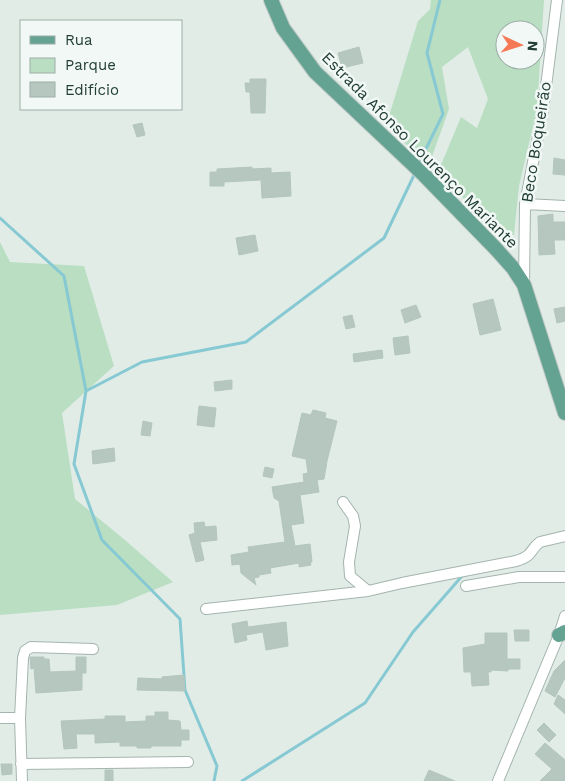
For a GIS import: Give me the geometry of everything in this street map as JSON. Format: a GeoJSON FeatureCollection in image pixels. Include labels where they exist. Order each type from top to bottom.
{"type":"FeatureCollection","features":[{"type":"Feature","properties":{"kind":"main road","name":"Estrada Afonso Lourenço Mariante"},"geometry":{"type":"LineString","coordinates":[[271,0],[283,28],[315,72],[424,175],[512,268],[524,285],[565,413]]}},
{"type":"Feature","properties":{"kind":"street","name":"Beco Boqueirão"},"geometry":{"type":"LineString","coordinates":[[524,285],[525,204],[543,110],[557,0]]}},
{"type":"Feature","properties":{"kind":"street"},"geometry":{"type":"LineString","coordinates":[[525,204],[565,206]]}},
{"type":"Feature","properties":{"kind":"street"},"geometry":{"type":"LineString","coordinates":[[343,502],[353,516],[355,526],[349,562],[350,576],[368,591]]}},
{"type":"Feature","properties":{"kind":"street"},"geometry":{"type":"LineString","coordinates":[[206,609],[368,591],[516,561],[530,556],[537,543],[565,536]]}},
{"type":"Feature","properties":{"kind":"street"},"geometry":{"type":"LineString","coordinates":[[466,586],[519,577],[565,577]]}},
{"type":"Feature","properties":{"kind":"street"},"geometry":{"type":"LineString","coordinates":[[498,781],[563,632],[565,616]]}},
{"type":"Feature","properties":{"kind":"street"},"geometry":{"type":"LineString","coordinates":[[22,781],[20,718],[25,651],[32,647],[93,649]]}},
{"type":"Feature","properties":{"kind":"street"},"geometry":{"type":"LineString","coordinates":[[0,718],[20,718]]}},
{"type":"Feature","properties":{"kind":"street"},"geometry":{"type":"LineString","coordinates":[[21,764],[188,762]]}},
{"type":"Feature","properties":{"kind":"green space"},"geometry":{"type":"Polygon","coordinates":[[[431,0],[544,0],[543,20],[495,20],[495,70],[540,70],[537,109],[519,186],[514,235],[497,233],[438,172],[461,117],[477,128],[488,99],[468,47],[442,67],[449,109],[429,165],[386,126],[418,21],[430,9],[431,0]]]}},
{"type":"Feature","properties":{"kind":"green space"},"geometry":{"type":"Polygon","coordinates":[[[0,242],[10,262],[84,266],[114,366],[62,413],[75,499],[173,582],[117,605],[0,615],[0,242]]]}},
{"type":"Feature","properties":{"kind":"building"},"geometry":{"type":"Polygon","coordinates":[[[359,47],[363,63],[342,68],[338,53],[359,47]]]}},
{"type":"Feature","properties":{"kind":"building"},"geometry":{"type":"Polygon","coordinates":[[[250,79],[266,79],[265,113],[251,113],[250,92],[246,92],[245,83],[250,83],[250,79]]]}},
{"type":"Feature","properties":{"kind":"building"},"geometry":{"type":"Polygon","coordinates":[[[142,123],[145,135],[137,137],[133,125],[142,123]]]}},
{"type":"Feature","properties":{"kind":"building"},"geometry":{"type":"Polygon","coordinates":[[[554,158],[565,160],[565,175],[553,174],[554,158]]]}},
{"type":"Feature","properties":{"kind":"building"},"geometry":{"type":"Polygon","coordinates":[[[252,167],[252,169],[271,168],[271,173],[290,172],[291,196],[262,198],[261,180],[224,182],[224,186],[210,186],[210,172],[217,172],[217,169],[252,167]]]}},
{"type":"Feature","properties":{"kind":"building"},"geometry":{"type":"Polygon","coordinates":[[[553,214],[553,222],[565,222],[565,240],[554,240],[555,254],[539,255],[538,216],[553,214]]]}},
{"type":"Feature","properties":{"kind":"building"},"geometry":{"type":"Polygon","coordinates":[[[255,235],[258,251],[239,255],[236,238],[255,235]]]}},
{"type":"Feature","properties":{"kind":"building"},"geometry":{"type":"Polygon","coordinates":[[[493,299],[501,330],[480,335],[473,304],[493,299]]]}},
{"type":"Feature","properties":{"kind":"building"},"geometry":{"type":"Polygon","coordinates":[[[416,305],[421,317],[405,323],[401,310],[416,305]]]}},
{"type":"Feature","properties":{"kind":"building"},"geometry":{"type":"Polygon","coordinates":[[[565,307],[565,321],[557,323],[554,309],[565,307]]]}},
{"type":"Feature","properties":{"kind":"building"},"geometry":{"type":"Polygon","coordinates":[[[352,315],[355,327],[346,329],[343,317],[352,315]]]}},
{"type":"Feature","properties":{"kind":"building"},"geometry":{"type":"Polygon","coordinates":[[[408,336],[410,353],[395,355],[393,338],[408,336]]]}},
{"type":"Feature","properties":{"kind":"building"},"geometry":{"type":"Polygon","coordinates":[[[382,350],[383,358],[354,362],[353,354],[382,350]]]}},
{"type":"Feature","properties":{"kind":"building"},"geometry":{"type":"Polygon","coordinates":[[[232,380],[232,389],[215,391],[214,382],[232,380]]]}},
{"type":"Feature","properties":{"kind":"building"},"geometry":{"type":"Polygon","coordinates":[[[199,406],[216,408],[214,427],[197,425],[199,406]]]}},
{"type":"Feature","properties":{"kind":"building"},"geometry":{"type":"Polygon","coordinates":[[[313,410],[326,413],[325,418],[337,421],[324,479],[317,480],[319,492],[300,495],[304,523],[291,525],[295,546],[310,544],[312,562],[310,562],[311,565],[299,567],[299,563],[270,568],[271,573],[254,578],[256,585],[241,573],[240,564],[232,565],[231,555],[249,552],[248,547],[285,542],[279,501],[274,498],[272,487],[304,482],[303,474],[308,473],[306,459],[292,456],[302,413],[311,415],[313,410]]]}},
{"type":"Feature","properties":{"kind":"building"},"geometry":{"type":"Polygon","coordinates":[[[143,421],[152,423],[150,436],[141,435],[143,421]]]}},
{"type":"Feature","properties":{"kind":"building"},"geometry":{"type":"Polygon","coordinates":[[[114,448],[115,461],[93,464],[92,451],[114,448]]]}},
{"type":"Feature","properties":{"kind":"building"},"geometry":{"type":"Polygon","coordinates":[[[265,467],[274,469],[272,478],[263,476],[265,467]]]}},
{"type":"Feature","properties":{"kind":"building"},"geometry":{"type":"Polygon","coordinates":[[[204,522],[205,527],[216,526],[217,540],[200,542],[204,560],[196,562],[189,535],[195,533],[194,523],[204,522]]]}},
{"type":"Feature","properties":{"kind":"building"},"geometry":{"type":"Polygon","coordinates":[[[247,621],[248,627],[286,622],[288,646],[266,650],[263,632],[246,635],[247,640],[235,643],[232,624],[247,621]]]}},
{"type":"Feature","properties":{"kind":"building"},"geometry":{"type":"Polygon","coordinates":[[[514,630],[529,630],[529,641],[515,641],[514,630]]]}},
{"type":"Feature","properties":{"kind":"building"},"geometry":{"type":"Polygon","coordinates":[[[485,633],[507,633],[507,659],[520,659],[520,669],[508,669],[508,671],[491,670],[491,672],[488,672],[489,685],[472,686],[471,672],[464,672],[463,648],[485,644],[485,633]]]}},
{"type":"Feature","properties":{"kind":"building"},"geometry":{"type":"Polygon","coordinates":[[[30,657],[49,659],[50,672],[76,671],[76,657],[86,657],[86,673],[82,673],[82,690],[36,693],[34,668],[31,669],[30,657]]]}},
{"type":"Feature","properties":{"kind":"building"},"geometry":{"type":"Polygon","coordinates":[[[565,660],[565,678],[555,697],[545,691],[554,671],[565,660]]]}},
{"type":"Feature","properties":{"kind":"building"},"geometry":{"type":"Polygon","coordinates":[[[184,675],[185,691],[137,690],[138,678],[162,679],[162,677],[184,675]]]}},
{"type":"Feature","properties":{"kind":"building"},"geometry":{"type":"Polygon","coordinates":[[[558,695],[565,700],[565,714],[554,704],[558,695]]]}},
{"type":"Feature","properties":{"kind":"building"},"geometry":{"type":"Polygon","coordinates":[[[155,712],[168,712],[168,720],[180,721],[181,730],[189,730],[189,740],[181,740],[181,746],[137,748],[137,746],[120,746],[120,742],[95,743],[95,734],[76,734],[77,748],[64,749],[61,721],[105,719],[105,716],[125,716],[125,722],[146,721],[146,716],[155,716],[155,712]]]}},
{"type":"Feature","properties":{"kind":"building"},"geometry":{"type":"Polygon","coordinates":[[[544,723],[556,735],[549,742],[537,730],[544,723]]]}},
{"type":"Feature","properties":{"kind":"building"},"geometry":{"type":"Polygon","coordinates":[[[545,743],[565,760],[565,781],[540,781],[552,769],[535,754],[545,743]]]}},
{"type":"Feature","properties":{"kind":"building"},"geometry":{"type":"Polygon","coordinates":[[[1,764],[12,764],[12,774],[2,775],[1,764]]]}},
{"type":"Feature","properties":{"kind":"building"},"geometry":{"type":"Polygon","coordinates":[[[105,770],[113,770],[113,781],[105,781],[105,770]]]}},
{"type":"Feature","properties":{"kind":"building"},"geometry":{"type":"Polygon","coordinates":[[[429,770],[455,781],[424,781],[429,770]]]}},
{"type":"Feature","properties":{"kind":"waterway"},"geometry":{"type":"LineString","coordinates":[[418,165],[443,114],[427,53],[440,0]]}},
{"type":"Feature","properties":{"kind":"waterway"},"geometry":{"type":"LineString","coordinates":[[86,391],[142,362],[246,342],[384,238],[416,171]]}},
{"type":"Feature","properties":{"kind":"waterway"},"geometry":{"type":"LineString","coordinates":[[0,218],[64,276],[86,391],[74,464],[102,540],[180,619],[185,690],[217,766],[214,781]]}},
{"type":"Feature","properties":{"kind":"waterway"},"geometry":{"type":"LineString","coordinates":[[242,781],[365,703],[413,632],[463,575]]}}]}
